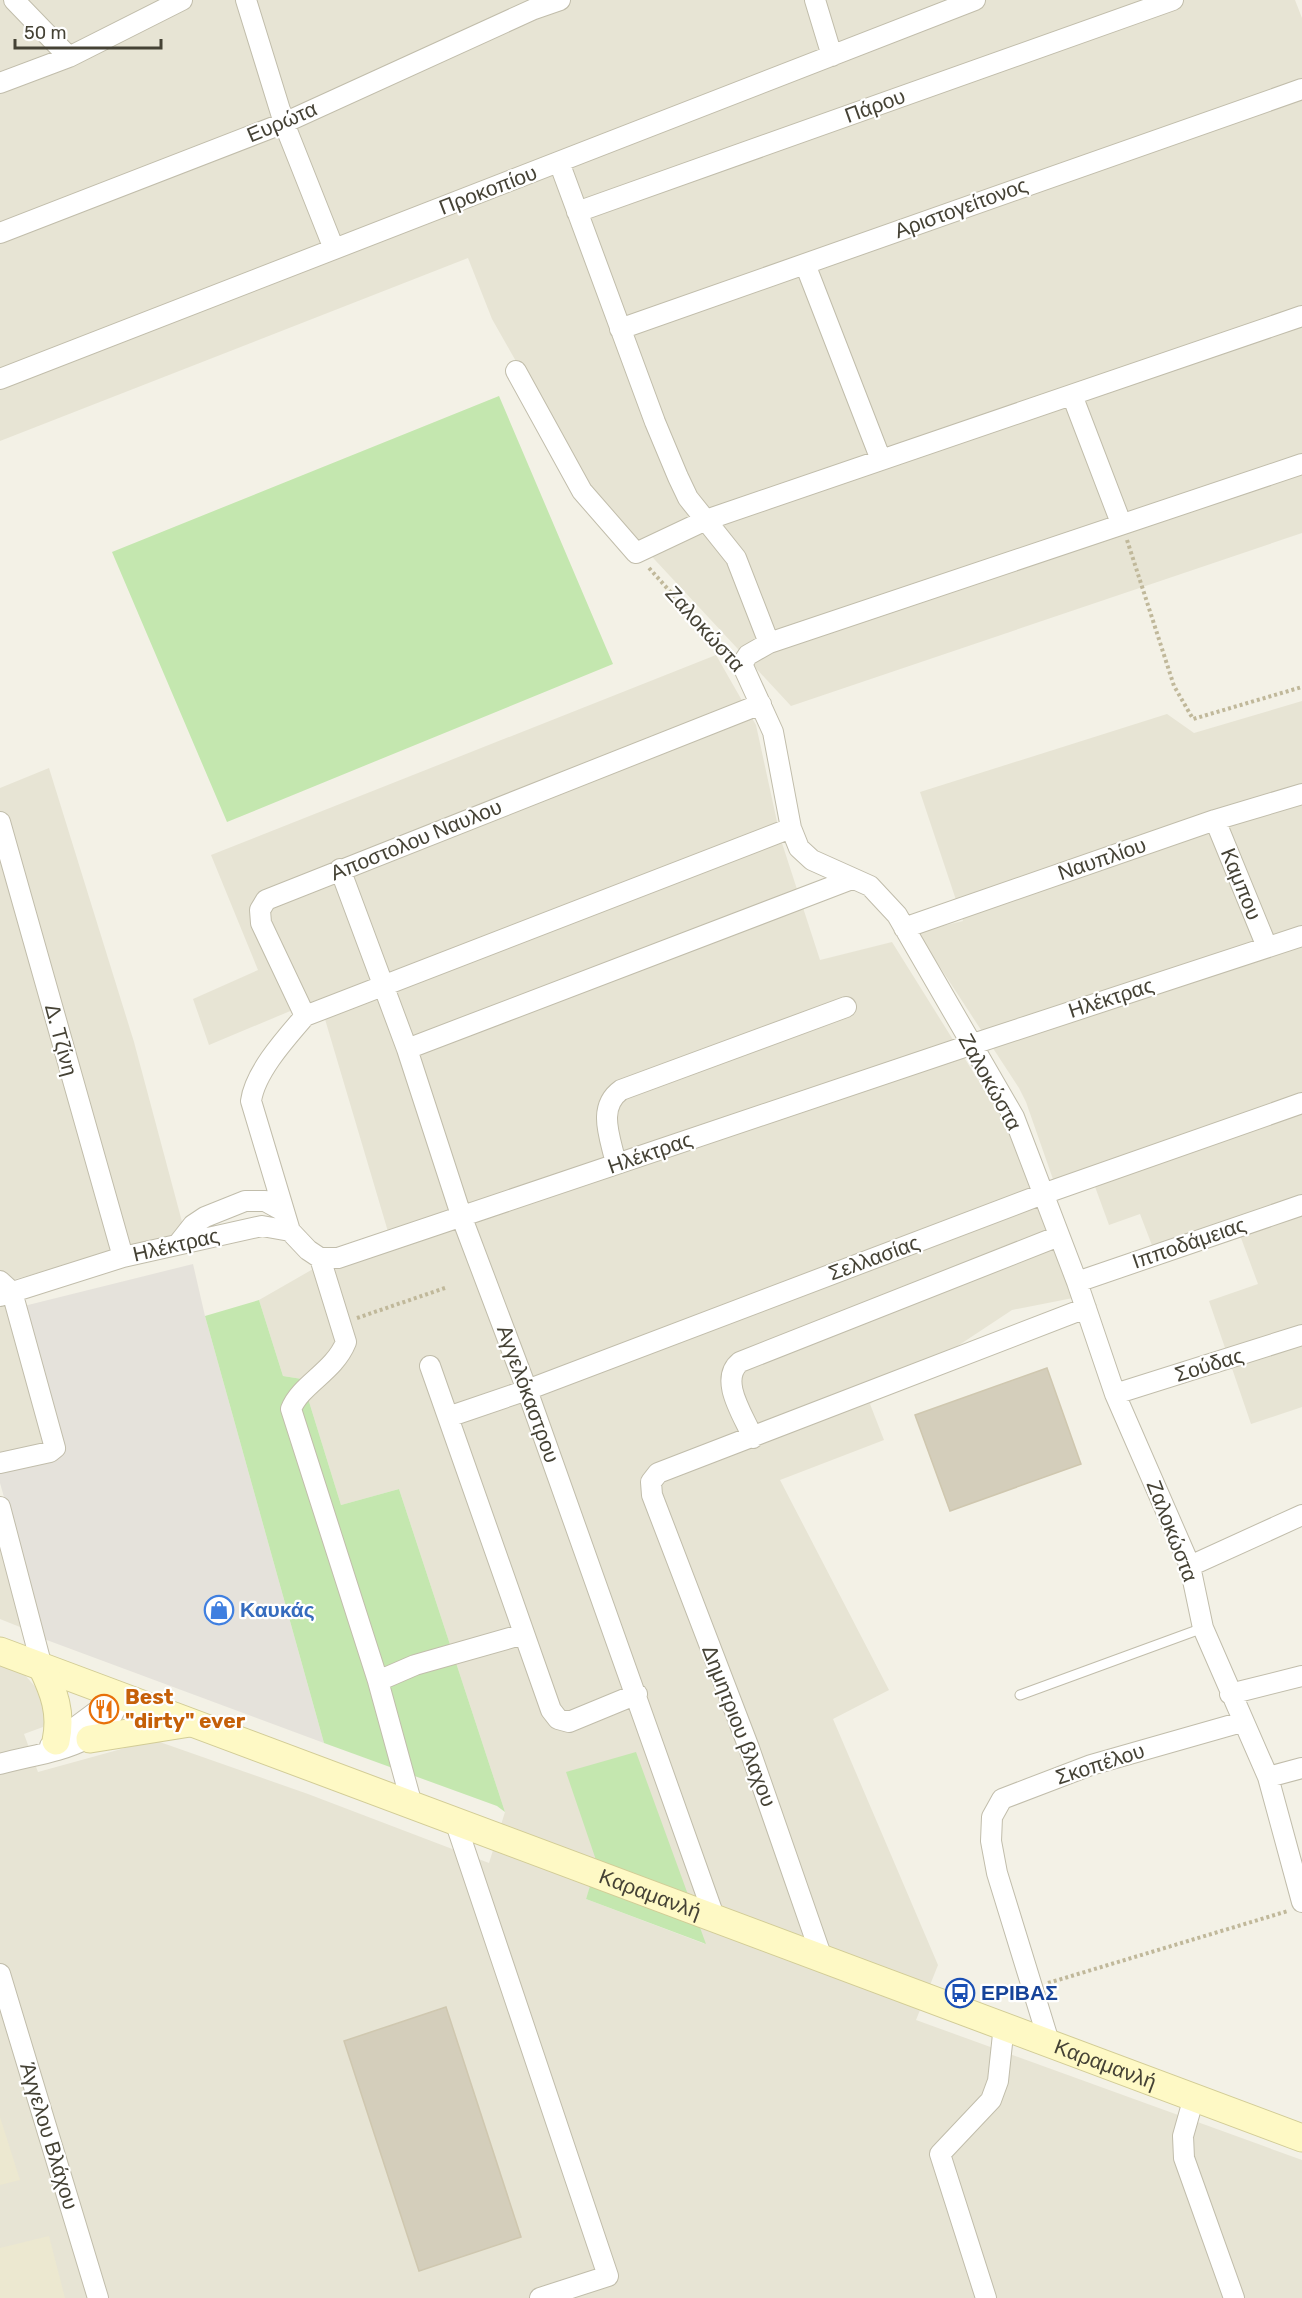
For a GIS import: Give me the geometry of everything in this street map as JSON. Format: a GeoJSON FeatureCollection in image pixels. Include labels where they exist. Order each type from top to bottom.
{"type":"FeatureCollection","features":[{"type":"Feature","properties":{"kind":"main road","name":"Καραμανλή"},"geometry":{"type":"LineString","coordinates":[[0,1651],[196,1722],[1302,2138]]}},
{"type":"Feature","properties":{"kind":"main road"},"geometry":{"type":"LineString","coordinates":[[42,1666],[56,1698],[59,1712],[50,1746]]}},
{"type":"Feature","properties":{"kind":"main road"},"geometry":{"type":"LineString","coordinates":[[90,1739],[116,1733],[196,1722]]}},
{"type":"Feature","properties":{"kind":"street"},"geometry":{"type":"LineString","coordinates":[[14,0],[69,57]]}},
{"type":"Feature","properties":{"kind":"street"},"geometry":{"type":"LineString","coordinates":[[0,83],[69,57],[182,0]]}},
{"type":"Feature","properties":{"kind":"street"},"geometry":{"type":"LineString","coordinates":[[246,0],[284,123],[334,249]]}},
{"type":"Feature","properties":{"kind":"street","name":"Ευρώτα"},"geometry":{"type":"LineString","coordinates":[[0,233],[284,123],[534,9],[560,0]]}},
{"type":"Feature","properties":{"kind":"street"},"geometry":{"type":"LineString","coordinates":[[814,0],[832,56]]}},
{"type":"Feature","properties":{"kind":"street","name":"Προκοπίου"},"geometry":{"type":"LineString","coordinates":[[0,379],[975,0]]}},
{"type":"Feature","properties":{"kind":"street","name":"Πάρου"},"geometry":{"type":"LineString","coordinates":[[577,212],[1173,0]]}},
{"type":"Feature","properties":{"kind":"street","name":"Αριστογείτονος"},"geometry":{"type":"LineString","coordinates":[[620,329],[1302,89]]}},
{"type":"Feature","properties":{"kind":"street","name":"Ζαλοκώστα"},"geometry":{"type":"LineString","coordinates":[[559,162],[654,422],[678,477],[688,498],[736,558],[769,643]]}},
{"type":"Feature","properties":{"kind":"street"},"geometry":{"type":"LineString","coordinates":[[805,264],[881,460]]}},
{"type":"Feature","properties":{"kind":"street"},"geometry":{"type":"LineString","coordinates":[[516,371],[582,491],[636,553],[706,520],[1302,316]]}},
{"type":"Feature","properties":{"kind":"street"},"geometry":{"type":"LineString","coordinates":[[1072,395],[1121,524]]}},
{"type":"Feature","properties":{"kind":"street"},"geometry":{"type":"LineString","coordinates":[[742,664],[748,655],[769,643],[1302,464]]}},
{"type":"Feature","properties":{"kind":"street","name":"Ζαλοκώστα"},"geometry":{"type":"LineString","coordinates":[[742,664],[773,732],[791,828],[799,848],[812,860],[870,886],[897,915],[970,1045],[1006,1101],[1077,1282],[1115,1394],[1190,1566],[1203,1628],[1242,1722],[1268,1777],[1296,1906]]}},
{"type":"Feature","properties":{"kind":"street","name":"Αποστολου Ναυλου"},"geometry":{"type":"LineString","coordinates":[[305,1016],[261,922],[260,910],[266,900],[761,704]]}},
{"type":"Feature","properties":{"kind":"street","name":"Ναυπλίου"},"geometry":{"type":"LineString","coordinates":[[904,928],[1215,820],[1302,794]]}},
{"type":"Feature","properties":{"kind":"street","name":"Καμπου"},"geometry":{"type":"LineString","coordinates":[[1215,820],[1267,947]]}},
{"type":"Feature","properties":{"kind":"street","name":"Δ. Τζίνη"},"geometry":{"type":"LineString","coordinates":[[0,822],[123,1257]]}},
{"type":"Feature","properties":{"kind":"street"},"geometry":{"type":"LineString","coordinates":[[412,1805],[378,1681],[291,1409],[295,1399],[340,1355],[346,1342],[342,1322],[320,1258],[308,1250],[290,1231],[250,1101],[252,1091],[278,1046],[305,1016],[381,984],[791,828]]}},
{"type":"Feature","properties":{"kind":"street","name":"Αγγελόκαστρου"},"geometry":{"type":"LineString","coordinates":[[340,869],[407,1049],[462,1218],[527,1390],[716,1919]]}},
{"type":"Feature","properties":{"kind":"street"},"geometry":{"type":"LineString","coordinates":[[407,1049],[852,879]]}},
{"type":"Feature","properties":{"kind":"street","name":"Ηλέκτρας"},"geometry":{"type":"LineString","coordinates":[[320,1258],[338,1258],[462,1218],[970,1045],[1302,936]]}},
{"type":"Feature","properties":{"kind":"street"},"geometry":{"type":"LineString","coordinates":[[616,1164],[605,1110],[610,1098],[621,1090],[846,1007]]}},
{"type":"Feature","properties":{"kind":"street","name":"Σελλασίας"},"geometry":{"type":"LineString","coordinates":[[448,1417],[527,1390],[1043,1194],[1302,1103]]}},
{"type":"Feature","properties":{"kind":"street"},"geometry":{"type":"LineString","coordinates":[[177,1244],[193,1225],[205,1217],[245,1202],[265,1201],[284,1211]]}},
{"type":"Feature","properties":{"kind":"street","name":"Ιπποδάμειας"},"geometry":{"type":"LineString","coordinates":[[1077,1282],[1191,1241],[1302,1205]]}},
{"type":"Feature","properties":{"kind":"street","name":"Ηλέκτρας"},"geometry":{"type":"LineString","coordinates":[[4,1290],[123,1257],[262,1226],[290,1231]]}},
{"type":"Feature","properties":{"kind":"street"},"geometry":{"type":"LineString","coordinates":[[1059,1236],[740,1362],[731,1369],[729,1381],[753,1438],[1086,1308]]}},
{"type":"Feature","properties":{"kind":"street"},"geometry":{"type":"LineString","coordinates":[[0,1463],[50,1452],[55,1448],[4,1290]]}},
{"type":"Feature","properties":{"kind":"street","name":"Σούδας"},"geometry":{"type":"LineString","coordinates":[[1115,1394],[1302,1335]]}},
{"type":"Feature","properties":{"kind":"street"},"geometry":{"type":"LineString","coordinates":[[430,1366],[551,1710],[558,1719],[569,1722],[637,1694]]}},
{"type":"Feature","properties":{"kind":"street","name":"Δημητριου βλαχου"},"geometry":{"type":"LineString","coordinates":[[753,1438],[658,1473],[651,1482],[652,1495],[749,1748],[822,1958]]}},
{"type":"Feature","properties":{"kind":"street"},"geometry":{"type":"LineString","coordinates":[[0,1507],[42,1666]]}},
{"type":"Feature","properties":{"kind":"street"},"geometry":{"type":"LineString","coordinates":[[1190,1566],[1302,1515]]}},
{"type":"Feature","properties":{"kind":"street"},"geometry":{"type":"LineString","coordinates":[[378,1681],[415,1665],[524,1634]]}},
{"type":"Feature","properties":{"kind":"street"},"geometry":{"type":"LineString","coordinates":[[1230,1694],[1302,1676]]}},
{"type":"Feature","properties":{"kind":"street"},"geometry":{"type":"LineString","coordinates":[[0,1764],[50,1746],[90,1739],[114,1714],[120,1694]]}},
{"type":"Feature","properties":{"kind":"street"},"geometry":{"type":"LineString","coordinates":[[50,1746],[120,1694]]}},
{"type":"Feature","properties":{"kind":"street","name":"Σκοπέλου"},"geometry":{"type":"LineString","coordinates":[[1049,2043],[997,1873],[991,1841],[992,1817],[1002,1799],[1091,1765],[1242,1722]]}},
{"type":"Feature","properties":{"kind":"street"},"geometry":{"type":"LineString","coordinates":[[1268,1777],[1302,1768]]}},
{"type":"Feature","properties":{"kind":"street"},"geometry":{"type":"LineString","coordinates":[[455,1821],[608,2276],[540,2298]]}},
{"type":"Feature","properties":{"kind":"street","name":"Άγγελου Βλάχου"},"geometry":{"type":"LineString","coordinates":[[0,1974],[98,2298]]}},
{"type":"Feature","properties":{"kind":"street"},"geometry":{"type":"LineString","coordinates":[[986,2298],[940,2154],[991,2100],[998,2081],[1004,2025]]}},
{"type":"Feature","properties":{"kind":"street"},"geometry":{"type":"LineString","coordinates":[[1194,2097],[1183,2136],[1184,2158],[1234,2298]]}},
{"type":"Feature","properties":{"kind":"lane"},"geometry":{"type":"LineString","coordinates":[[1020,1695],[1203,1628]]}},
{"type":"Feature","properties":{"kind":"path"},"geometry":{"type":"LineString","coordinates":[[1121,524],[1174,686],[1193,719],[1302,687]]}},
{"type":"Feature","properties":{"kind":"path","name":"Ζαλοκώστα"},"geometry":{"type":"LineString","coordinates":[[636,553],[723,652],[742,664]]}},
{"type":"Feature","properties":{"kind":"path"},"geometry":{"type":"LineString","coordinates":[[342,1322],[368,1316],[445,1288]]}},
{"type":"Feature","properties":{"kind":"path"},"geometry":{"type":"LineString","coordinates":[[1033,1988],[1296,1906]]}},
{"type":"Feature","properties":{"kind":"shaded area"},"geometry":{"type":"Polygon","coordinates":[[[0,0],[1295,0],[1302,18],[1302,533],[791,706],[588,488],[492,319],[468,258],[0,441],[0,0]]]}},
{"type":"Feature","properties":{"kind":"shaded area"},"geometry":{"type":"Polygon","coordinates":[[[716,655],[756,725],[781,840],[820,960],[892,942],[1005,1123],[1073,1298],[1012,1310],[870,1404],[884,1440],[780,1480],[889,1690],[833,1719],[938,1965],[916,2020],[1302,2160],[1302,2298],[0,2298],[0,1665],[24,1674],[39,1691],[49,1711],[43,1727],[24,1734],[38,1772],[154,1740],[308,1794],[489,1863],[505,1812],[399,1489],[341,1505],[302,1379],[283,1376],[259,1300],[341,1253],[389,1235],[319,999],[209,1045],[193,999],[258,970],[211,855],[716,655]],[[598,1863],[586,1899],[705,1944],[598,1863]]]}},
{"type":"Feature","properties":{"kind":"shaded area"},"geometry":{"type":"Polygon","coordinates":[[[1302,701],[1302,1407],[1251,1424],[1209,1301],[1258,1284],[1234,1219],[1153,1248],[1140,1214],[1109,1225],[1090,1173],[1055,1185],[1019,1088],[917,932],[963,921],[920,792],[1167,714],[1194,733],[1302,701]]]}},
{"type":"Feature","properties":{"kind":"shaded area"},"geometry":{"type":"Polygon","coordinates":[[[49,768],[134,1042],[185,1233],[1,1283],[47,1442],[0,1455],[0,788],[49,768]]]}},
{"type":"Feature","properties":{"kind":"shaded area"},"geometry":{"type":"Polygon","coordinates":[[[193,1264],[205,1316],[324,1743],[44,1639],[0,1483],[0,1467],[65,1451],[24,1306],[193,1264]]]}},
{"type":"Feature","properties":{"kind":"shaded area"},"geometry":{"type":"Polygon","coordinates":[[[0,1537],[25,1629],[0,1619],[0,1537]]]}},
{"type":"Feature","properties":{"kind":"shaded area"},"geometry":{"type":"Polygon","coordinates":[[[0,2117],[20,2180],[0,2185],[0,2117]]]}},
{"type":"Feature","properties":{"kind":"shaded area"},"geometry":{"type":"Polygon","coordinates":[[[49,2236],[65,2298],[0,2298],[0,2248],[49,2236]]]}},
{"type":"Feature","properties":{"kind":"green space"},"geometry":{"type":"Polygon","coordinates":[[[499,396],[613,664],[227,822],[112,552],[499,396]]]}},
{"type":"Feature","properties":{"kind":"green space"},"geometry":{"type":"Polygon","coordinates":[[[259,1300],[283,1376],[302,1379],[341,1505],[399,1489],[505,1812],[497,1806],[324,1743],[205,1316],[259,1300]]]}},
{"type":"Feature","properties":{"kind":"green space"},"geometry":{"type":"Polygon","coordinates":[[[636,1752],[706,1944],[586,1899],[597,1863],[566,1772],[636,1752]]]}},
{"type":"Feature","properties":{"kind":"building"},"geometry":{"type":"Polygon","coordinates":[[[1047,1368],[1081,1464],[950,1511],[915,1415],[1047,1368]]]}},
{"type":"Feature","properties":{"kind":"building"},"geometry":{"type":"Polygon","coordinates":[[[446,2007],[521,2237],[419,2271],[344,2041],[446,2007]]]}},
{"type":"Feature","properties":{"kind":"place","name":"Καυκάς"},"geometry":{"type":"Point","coordinates":[219,1610]}},
{"type":"Feature","properties":{"kind":"place","name":"Best \"dirty\" ever"},"geometry":{"type":"Point","coordinates":[104,1709]}},
{"type":"Feature","properties":{"kind":"place","name":"ΕΡΙΒΑΣ"},"geometry":{"type":"Point","coordinates":[960,1993]}}]}
